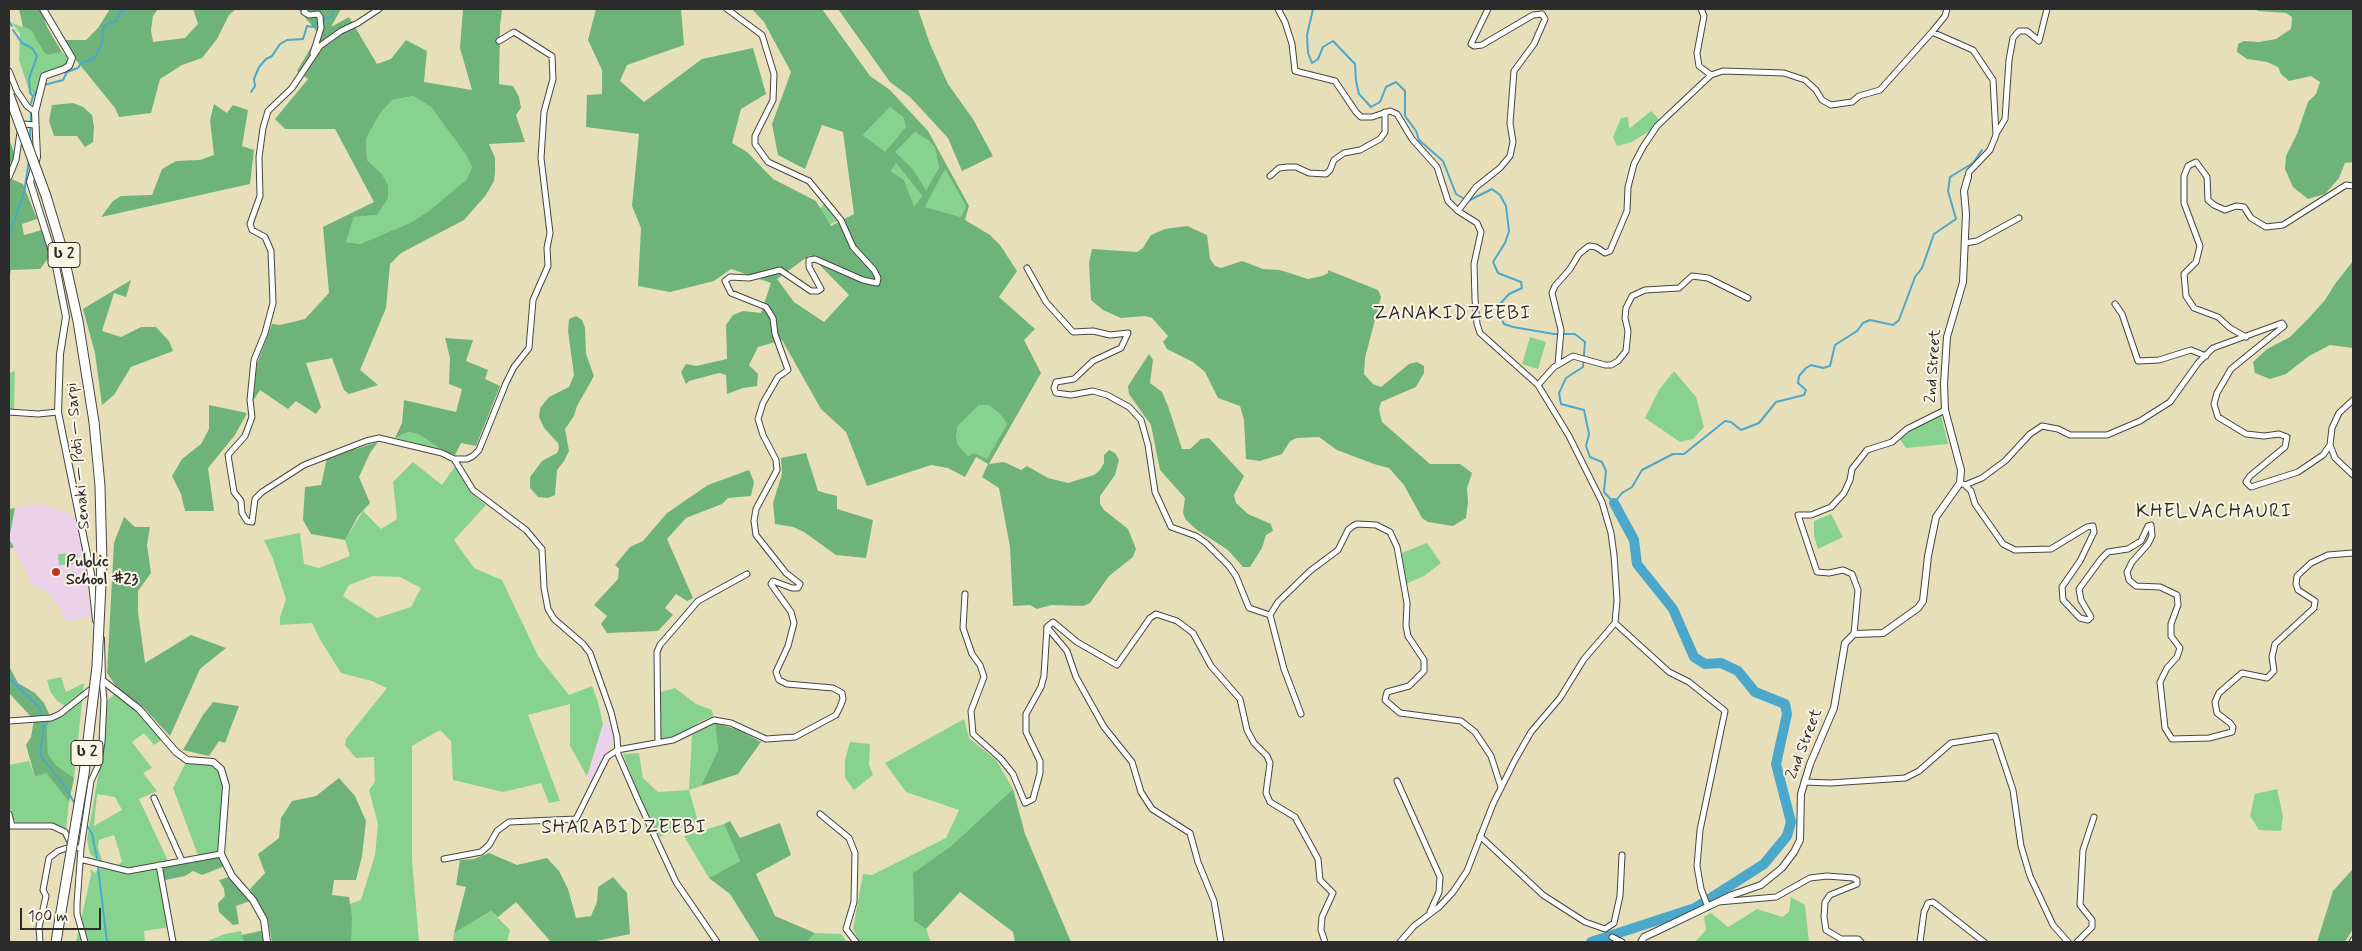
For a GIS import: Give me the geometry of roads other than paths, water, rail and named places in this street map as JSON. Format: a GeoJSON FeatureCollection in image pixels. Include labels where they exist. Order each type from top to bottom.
{"type":"FeatureCollection","features":[{"type":"Feature","properties":{"kind":"highway","name":"Senaki — Poti — Sarpi"},"geometry":{"type":"LineString","coordinates":[[9,95],[43,187],[62,249],[78,320],[94,422],[100,486],[102,563],[97,666],[86,764],[56,942]]}},
{"type":"Feature","properties":{"kind":"street"},"geometry":{"type":"LineString","coordinates":[[43,9],[72,58],[64,68],[44,76],[31,124],[37,157],[30,182],[57,268],[66,317],[60,354],[58,412],[91,574],[96,622],[103,650],[102,680],[104,700],[102,742],[98,766],[91,781],[80,859],[77,914],[85,942]]}},
{"type":"Feature","properties":{"kind":"street"},"geometry":{"type":"LineString","coordinates":[[305,9],[304,12],[308,15],[318,14],[320,17],[321,28],[312,58]]}},
{"type":"Feature","properties":{"kind":"street"},"geometry":{"type":"LineString","coordinates":[[380,9],[320,46],[292,88],[268,111],[263,128],[259,156],[260,196],[250,224],[252,230],[265,237],[271,251],[273,303],[265,333],[254,360],[250,400],[252,417],[245,436],[228,455],[234,492],[241,501],[242,513],[247,521],[252,522],[255,499],[262,492],[304,465],[366,441],[379,438],[454,458],[467,459],[478,450],[506,383],[514,367],[528,348],[533,300],[548,266],[546,248],[550,233],[541,158],[544,112],[553,80],[552,56],[514,32],[499,41]]}},
{"type":"Feature","properties":{"kind":"street"},"geometry":{"type":"LineString","coordinates":[[444,859],[481,852],[489,845],[496,831],[509,822],[534,819],[552,821],[576,819],[607,757],[617,750],[673,740],[714,720],[732,723],[766,739],[795,737],[836,715],[843,699],[842,692],[832,688],[786,684],[779,680],[776,672],[788,646],[794,623],[791,612],[771,584],[774,581],[798,588],[800,584],[786,572],[756,535],[754,521],[756,509],[777,470],[776,460],[763,435],[758,419],[762,403],[778,377],[788,370],[775,334],[773,318],[766,307],[731,292],[725,281],[730,277],[748,278],[780,270],[810,291],[818,291],[821,289],[810,267],[809,260],[815,259],[863,280],[877,283],[878,278],[874,270],[853,247],[841,220],[809,181],[768,162],[755,144],[755,136],[773,100],[774,74],[762,35],[727,9]]}},
{"type":"Feature","properties":{"kind":"street"},"geometry":{"type":"LineString","coordinates":[[1278,9],[1285,22],[1292,44],[1295,71],[1335,81],[1361,117],[1372,118],[1390,110],[1397,114],[1412,139],[1437,167],[1448,201],[1458,211],[1476,223],[1481,232],[1474,264],[1477,324],[1480,333],[1538,385],[1569,436],[1602,502],[1611,533],[1614,555],[1618,600],[1615,623],[1584,659],[1560,698],[1531,732],[1501,788],[1467,871],[1453,892],[1440,907],[1430,913],[1400,942]]}},
{"type":"Feature","properties":{"kind":"street"},"geometry":{"type":"LineString","coordinates":[[1458,211],[1470,195],[1500,168],[1510,156],[1513,142],[1510,123],[1514,71],[1534,44],[1545,19],[1542,14],[1533,15],[1482,45],[1474,46],[1471,44],[1488,9]]}},
{"type":"Feature","properties":{"kind":"street"},"geometry":{"type":"LineString","coordinates":[[1701,9],[1704,16],[1698,53],[1699,66],[1711,75]]}},
{"type":"Feature","properties":{"kind":"street"},"geometry":{"type":"LineString","coordinates":[[1558,364],[1561,330],[1552,293],[1555,286],[1570,269],[1579,254],[1589,246],[1596,247],[1605,253],[1610,251],[1627,211],[1628,186],[1634,164],[1643,147],[1657,126],[1711,75],[1724,71],[1784,73],[1805,80],[1816,90],[1822,100],[1831,105],[1852,102],[1859,96],[1880,90],[1932,32],[1945,16],[1946,9]]}},
{"type":"Feature","properties":{"kind":"street","name":"2nd Street"},"geometry":{"type":"LineString","coordinates":[[1963,484],[1945,410],[1944,365],[1948,337],[1963,282],[1966,214],[1964,192],[1969,172],[1990,150],[2005,119],[2009,60],[2013,38],[2019,31],[2027,31],[2039,41],[2048,9]]}},
{"type":"Feature","properties":{"kind":"street"},"geometry":{"type":"LineString","coordinates":[[1932,32],[1973,50],[1985,66],[1993,80],[1996,135]]}},
{"type":"Feature","properties":{"kind":"street"},"geometry":{"type":"LineString","coordinates":[[9,71],[17,91],[27,106],[35,112]]}},
{"type":"Feature","properties":{"kind":"street"},"geometry":{"type":"LineString","coordinates":[[1270,176],[1279,168],[1288,167],[1296,167],[1310,174],[1326,174],[1334,160],[1344,153],[1360,150],[1380,140],[1385,132],[1385,112]]}},
{"type":"Feature","properties":{"kind":"street"},"geometry":{"type":"LineString","coordinates":[[9,177],[18,151],[20,126],[31,124]]}},
{"type":"Feature","properties":{"kind":"street"},"geometry":{"type":"LineString","coordinates":[[2246,338],[2230,328],[2218,316],[2194,308],[2186,296],[2184,274],[2196,262],[2200,246],[2184,204],[2184,176],[2188,166],[2196,162],[2207,177],[2208,200],[2214,205],[2225,210],[2236,206],[2244,207],[2251,218],[2266,227],[2283,225],[2346,185],[2353,186]]}},
{"type":"Feature","properties":{"kind":"street"},"geometry":{"type":"LineString","coordinates":[[1965,243],[1977,241],[2019,218]]}},
{"type":"Feature","properties":{"kind":"street"},"geometry":{"type":"LineString","coordinates":[[1027,268],[1046,302],[1074,332],[1093,331],[1110,335],[1128,333],[1121,348],[1093,362],[1074,378],[1056,382],[1054,388],[1056,393],[1070,395],[1093,391],[1107,395],[1129,407],[1141,420],[1148,445],[1155,492],[1172,527],[1206,542],[1229,566],[1250,608],[1270,615]]}},
{"type":"Feature","properties":{"kind":"street"},"geometry":{"type":"LineString","coordinates":[[1538,385],[1558,364],[1573,356],[1580,356],[1605,365],[1611,365],[1618,361],[1626,351],[1628,331],[1625,318],[1626,308],[1632,296],[1645,290],[1679,288],[1692,276],[1708,278],[1748,298]]}},
{"type":"Feature","properties":{"kind":"street"},"geometry":{"type":"LineString","coordinates":[[2115,304],[2122,314],[2138,361],[2159,360],[2191,350],[2206,356]]}},
{"type":"Feature","properties":{"kind":"street"},"geometry":{"type":"LineString","coordinates":[[1945,410],[1922,420],[1892,442],[1867,450],[1852,469],[1850,480],[1844,492],[1831,507],[1812,515],[1798,515],[1818,572],[1829,573],[1843,570],[1852,574],[1858,590],[1854,634],[1883,634],[1918,608],[1923,601],[1928,556],[1936,517],[1963,484],[1982,478],[2005,461],[2030,434],[2042,426],[2058,429],[2070,435],[2108,435],[2140,421],[2170,402],[2213,348],[2246,338],[2282,323],[2284,326],[2231,369],[2217,393],[2214,404],[2218,417],[2246,434],[2264,436],[2279,434],[2287,437],[2285,447],[2246,482],[2251,487],[2298,472],[2323,454],[2330,445]]}},
{"type":"Feature","properties":{"kind":"street"},"geometry":{"type":"LineString","coordinates":[[2353,400],[2339,413],[2332,428],[2330,445],[2335,458],[2353,475]]}},
{"type":"Feature","properties":{"kind":"street"},"geometry":{"type":"LineString","coordinates":[[9,412],[38,414],[58,412]]}},
{"type":"Feature","properties":{"kind":"street"},"geometry":{"type":"LineString","coordinates":[[454,458],[473,490],[526,530],[542,549],[544,588],[548,609],[554,619],[571,636],[583,644],[590,653],[611,712],[617,737],[617,750],[638,800],[676,882],[717,942]]}},
{"type":"Feature","properties":{"kind":"street"},"geometry":{"type":"LineString","coordinates":[[1963,484],[2003,544],[2015,550],[2051,549],[2087,527],[2093,526],[2094,532],[2080,561],[2062,587],[2063,600],[2080,618],[2088,620],[2091,617],[2081,600],[2079,589],[2108,552],[2128,548],[2141,541],[2148,526],[2151,525],[2152,536],[2148,544],[2132,562],[2127,572],[2129,580],[2136,586],[2160,587],[2177,596],[2178,605],[2171,624],[2171,636],[2180,648],[2177,657],[2167,668],[2160,682],[2165,728],[2172,739],[2209,738],[2232,732],[2233,727],[2230,723],[2217,713],[2215,702],[2219,693],[2242,673],[2267,678],[2274,671],[2272,657],[2275,644],[2314,608],[2315,601],[2298,590],[2296,584],[2297,576],[2311,563],[2328,555],[2353,553]]}},
{"type":"Feature","properties":{"kind":"street"},"geometry":{"type":"LineString","coordinates":[[1270,615],[1283,597],[1310,571],[1338,550],[1348,530],[1353,526],[1357,524],[1376,525],[1390,532],[1397,547],[1407,603],[1406,626],[1408,636],[1424,660],[1424,671],[1409,686],[1387,692],[1385,700],[1400,713],[1461,721],[1474,732],[1491,756],[1501,788]]}},
{"type":"Feature","properties":{"kind":"street"},"geometry":{"type":"LineString","coordinates":[[658,743],[657,652],[660,646],[698,601],[747,574]]}},
{"type":"Feature","properties":{"kind":"street"},"geometry":{"type":"LineString","coordinates":[[965,594],[963,628],[972,654],[980,665],[984,677],[971,711],[973,734],[1013,774],[1025,803],[1033,799],[1040,773],[1040,761],[1026,732],[1026,714],[1042,687],[1047,627],[1052,622],[1077,642],[1117,665],[1150,618],[1156,614],[1177,621],[1193,633],[1211,666],[1240,699],[1247,730],[1254,743],[1267,756],[1270,763],[1266,793],[1270,802],[1295,817],[1318,859],[1320,880],[1333,893],[1322,917],[1321,930],[1325,942]]}},
{"type":"Feature","properties":{"kind":"street"},"geometry":{"type":"LineString","coordinates":[[1270,615],[1284,669],[1301,714]]}},
{"type":"Feature","properties":{"kind":"street"},"geometry":{"type":"LineString","coordinates":[[1615,623],[1669,672],[1689,682],[1725,711],[1700,830],[1697,866],[1707,905]]}},
{"type":"Feature","properties":{"kind":"street"},"geometry":{"type":"LineString","coordinates":[[1047,627],[1067,651],[1076,677],[1104,726],[1132,762],[1141,792],[1152,809],[1190,833],[1198,862],[1214,901],[1221,942]]}},
{"type":"Feature","properties":{"kind":"street","name":"2nd Street"},"geometry":{"type":"LineString","coordinates":[[1641,942],[1644,937],[1707,905],[1769,881],[1794,852],[1800,840],[1799,807],[1804,782],[1834,708],[1845,643],[1854,634]]}},
{"type":"Feature","properties":{"kind":"street"},"geometry":{"type":"LineString","coordinates":[[9,720],[51,718],[60,714],[102,680]]}},
{"type":"Feature","properties":{"kind":"street"},"geometry":{"type":"LineString","coordinates":[[102,680],[139,709],[176,752],[187,760],[213,762],[222,769],[226,786],[221,854],[232,876],[253,900],[264,920],[265,942]]}},
{"type":"Feature","properties":{"kind":"street"},"geometry":{"type":"LineString","coordinates":[[1804,782],[1830,783],[1905,778],[1919,771],[1951,743],[1995,736],[2013,790],[2021,846],[2030,876],[2054,925],[2068,942]]}},
{"type":"Feature","properties":{"kind":"street"},"geometry":{"type":"LineString","coordinates":[[1397,781],[1440,877],[1439,892],[1430,913]]}},
{"type":"Feature","properties":{"kind":"street"},"geometry":{"type":"LineString","coordinates":[[154,798],[182,861]]}},
{"type":"Feature","properties":{"kind":"street"},"geometry":{"type":"LineString","coordinates":[[9,814],[10,826],[52,826],[66,832],[69,837],[70,847]]}},
{"type":"Feature","properties":{"kind":"street"},"geometry":{"type":"LineString","coordinates":[[820,814],[849,838],[855,853],[854,902],[846,929],[856,942]]}},
{"type":"Feature","properties":{"kind":"street"},"geometry":{"type":"LineString","coordinates":[[2077,942],[2092,927],[2092,920],[2080,904],[2083,850],[2094,817]]}},
{"type":"Feature","properties":{"kind":"street"},"geometry":{"type":"LineString","coordinates":[[1480,836],[1543,895],[1585,922],[1605,929],[1614,923],[1620,896],[1622,855]]}},
{"type":"Feature","properties":{"kind":"street"},"geometry":{"type":"LineString","coordinates":[[40,942],[39,927],[46,896],[43,890],[49,858],[58,851],[70,847],[81,848]]}},
{"type":"Feature","properties":{"kind":"street"},"geometry":{"type":"LineString","coordinates":[[80,859],[103,864],[122,871],[221,854]]}},
{"type":"Feature","properties":{"kind":"street"},"geometry":{"type":"LineString","coordinates":[[159,866],[173,942]]}},
{"type":"Feature","properties":{"kind":"street"},"geometry":{"type":"LineString","coordinates":[[1718,902],[1776,897],[1810,878],[1826,876],[1853,878],[1857,880],[1857,884],[1830,895],[1824,902],[1824,917],[1826,930],[1841,939],[1858,939],[1861,942]]}},
{"type":"Feature","properties":{"kind":"street"},"geometry":{"type":"LineString","coordinates":[[1920,942],[1924,912],[1928,903],[1933,902],[1984,942]]}},
{"type":"Feature","properties":{"kind":"street"},"geometry":{"type":"LineString","coordinates":[[1612,937],[1622,942]]}},
{"type":"Feature","properties":{"kind":"waterway"},"geometry":{"type":"LineString","coordinates":[[44,85],[63,80],[67,72],[78,68],[81,63],[94,59],[102,43],[104,25],[116,21],[121,11],[129,9]]}},
{"type":"Feature","properties":{"kind":"waterway"},"geometry":{"type":"LineString","coordinates":[[251,92],[255,86],[254,79],[259,67],[266,59],[272,56],[280,44],[287,40],[303,39],[307,26],[313,27],[315,24],[333,15],[333,9]]}},
{"type":"Feature","properties":{"kind":"waterway"},"geometry":{"type":"LineString","coordinates":[[1313,9],[1307,35],[1308,53],[1312,63],[1318,59],[1323,47],[1333,41],[1355,64],[1359,94],[1371,107],[1380,102],[1386,87],[1396,82],[1405,91],[1405,116],[1416,131],[1419,140],[1443,161],[1456,194],[1468,201],[1492,189],[1500,195],[1506,206],[1509,231],[1505,243],[1493,262],[1498,273],[1521,282],[1522,288],[1509,294],[1500,304],[1501,318],[1504,324],[1513,327],[1554,334],[1575,334],[1585,342],[1583,367],[1566,378],[1559,393],[1561,404],[1584,410],[1589,434],[1586,446],[1590,457],[1602,462],[1606,471],[1604,492],[1614,503],[1622,493],[1632,487],[1642,470],[1673,454],[1684,454],[1725,421],[1731,422],[1741,430],[1759,423],[1776,402],[1804,395],[1806,390],[1798,383],[1799,376],[1811,365],[1823,368],[1830,366],[1835,345],[1857,331],[1863,323],[1870,320],[1893,325],[1899,320],[1915,277],[1922,268],[1934,234],[1956,219],[1948,191],[1950,177],[1973,163],[1982,150]]}},
{"type":"Feature","properties":{"kind":"waterway"},"geometry":{"type":"LineString","coordinates":[[9,21],[12,26]]}},
{"type":"Feature","properties":{"kind":"waterway"},"geometry":{"type":"LineString","coordinates":[[13,30],[22,43],[32,48],[37,56],[29,79],[30,93],[33,96]]}},
{"type":"Feature","properties":{"kind":"waterway"},"geometry":{"type":"LineString","coordinates":[[31,103],[37,91]]}},
{"type":"Feature","properties":{"kind":"waterway"},"geometry":{"type":"LineString","coordinates":[[30,141],[31,113]]}},
{"type":"Feature","properties":{"kind":"waterway"},"geometry":{"type":"LineString","coordinates":[[9,234],[24,193],[29,160]]}},
{"type":"Feature","properties":{"kind":"waterway"},"geometry":{"type":"LineString","coordinates":[[1591,942],[1695,908],[1764,864],[1787,836],[1791,822],[1776,764],[1787,714],[1785,704],[1755,692],[1738,671],[1721,663],[1705,664],[1694,657],[1673,609],[1637,564],[1634,540],[1614,503]]}},
{"type":"Feature","properties":{"kind":"waterway"},"geometry":{"type":"LineString","coordinates":[[9,678],[40,708],[41,715]]}},
{"type":"Feature","properties":{"kind":"waterway"},"geometry":{"type":"LineString","coordinates":[[44,723],[40,755],[64,785],[75,804]]}},
{"type":"Feature","properties":{"kind":"waterway"},"geometry":{"type":"LineString","coordinates":[[86,824],[92,834],[97,858]]}},
{"type":"Feature","properties":{"kind":"waterway"},"geometry":{"type":"LineString","coordinates":[[98,867],[107,942]]}},
{"type":"Feature","properties":{"kind":"place","name":"Public School #23"},"geometry":{"type":"Point","coordinates":[56,572]}},
{"type":"Feature","properties":{"kind":"district","name":"ZANAKIDZEEBI"},"geometry":{"type":"Point","coordinates":[1452,315]}},
{"type":"Feature","properties":{"kind":"district","name":"KHELVACHAURI"},"geometry":{"type":"Point","coordinates":[2214,513]}},
{"type":"Feature","properties":{"kind":"district","name":"SHARABIDZEEBI"},"geometry":{"type":"Point","coordinates":[624,829]}}]}
